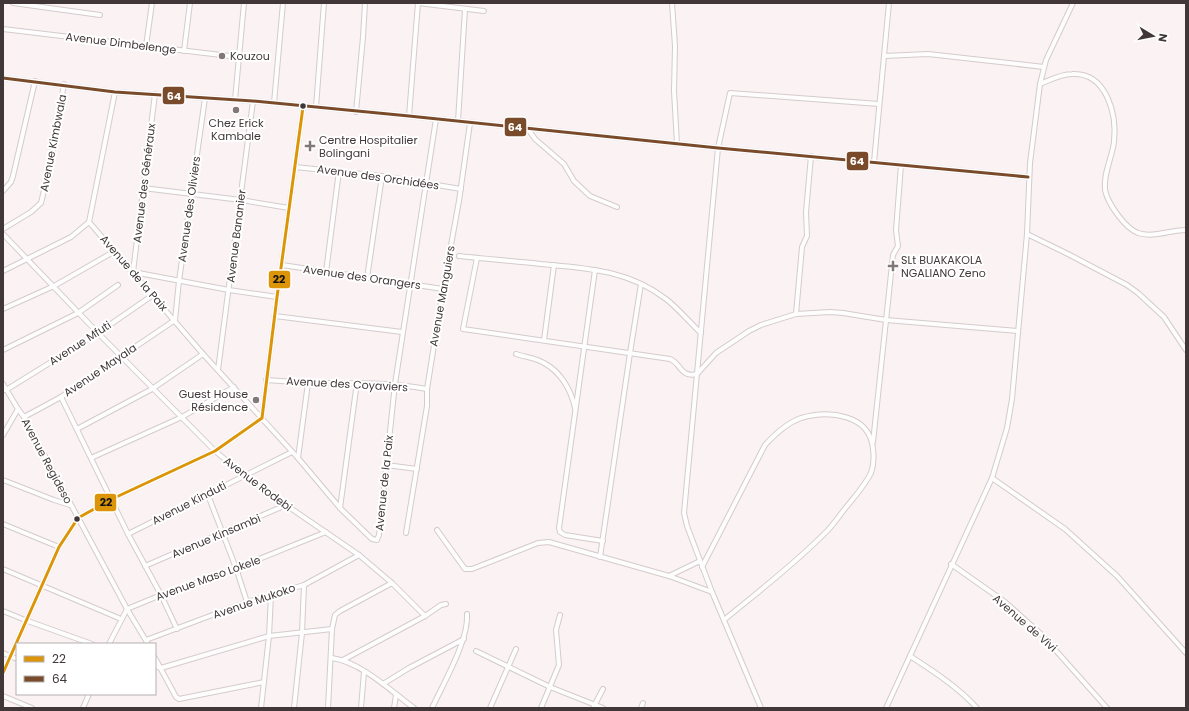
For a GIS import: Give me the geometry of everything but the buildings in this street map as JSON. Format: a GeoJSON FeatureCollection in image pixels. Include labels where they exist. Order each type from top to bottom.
{"type":"FeatureCollection","features":[{"type":"Feature","properties":{"kind":"street"},"geometry":{"type":"LineString","coordinates":[[13,3],[100,16]]}},
{"type":"Feature","properties":{"kind":"street"},"geometry":{"type":"LineString","coordinates":[[146,46],[152,3]]}},
{"type":"Feature","properties":{"kind":"street"},"geometry":{"type":"LineString","coordinates":[[184,51],[190,3]]}},
{"type":"Feature","properties":{"kind":"street"},"geometry":{"type":"LineString","coordinates":[[235,100],[244,3]]}},
{"type":"Feature","properties":{"kind":"street"},"geometry":{"type":"LineString","coordinates":[[274,103],[283,3]]}},
{"type":"Feature","properties":{"kind":"street"},"geometry":{"type":"LineString","coordinates":[[316,107],[324,3]]}},
{"type":"Feature","properties":{"kind":"street"},"geometry":{"type":"LineString","coordinates":[[356,112],[365,3]]}},
{"type":"Feature","properties":{"kind":"street"},"geometry":{"type":"LineString","coordinates":[[409,116],[418,3],[484,11]]}},
{"type":"Feature","properties":{"kind":"street"},"geometry":{"type":"LineString","coordinates":[[672,3],[675,46],[674,91],[677,144]]}},
{"type":"Feature","properties":{"kind":"street"},"geometry":{"type":"LineString","coordinates":[[874,162],[889,3]]}},
{"type":"Feature","properties":{"kind":"street"},"geometry":{"type":"LineString","coordinates":[[886,708],[951,564],[992,478],[1002,447],[1010,414],[1027,234],[1028,177],[1040,84],[1046,60],[1073,3]]}},
{"type":"Feature","properties":{"kind":"street"},"geometry":{"type":"LineString","coordinates":[[458,121],[464,9]]}},
{"type":"Feature","properties":{"kind":"street","name":"Avenue Dimbelenge"},"geometry":{"type":"LineString","coordinates":[[3,29],[238,57]]}},
{"type":"Feature","properties":{"kind":"street"},"geometry":{"type":"LineString","coordinates":[[884,56],[928,54],[1044,67]]}},
{"type":"Feature","properties":{"kind":"street"},"geometry":{"type":"LineString","coordinates":[[1040,84],[1060,76],[1073,74],[1083,75],[1094,80],[1103,88],[1113,114],[1115,129],[1114,144],[1105,179],[1105,190],[1116,213],[1129,227],[1136,232],[1144,234],[1186,230]]}},
{"type":"Feature","properties":{"kind":"street"},"geometry":{"type":"LineString","coordinates":[[3,78],[64,84],[115,92],[253,101],[677,144],[1028,177]]}},
{"type":"Feature","properties":{"kind":"street"},"geometry":{"type":"LineString","coordinates":[[3,191],[11,182],[13,176],[34,81]]}},
{"type":"Feature","properties":{"kind":"street","name":"Avenue Kimbwala"},"geometry":{"type":"LineString","coordinates":[[3,229],[31,212],[41,203],[50,165],[64,84]]}},
{"type":"Feature","properties":{"kind":"street"},"geometry":{"type":"LineString","coordinates":[[3,271],[71,237],[89,222],[115,92]]}},
{"type":"Feature","properties":{"kind":"street"},"geometry":{"type":"LineString","coordinates":[[761,708],[702,568],[684,513],[718,148],[730,93],[879,104]]}},
{"type":"Feature","properties":{"kind":"street","name":"Avenue des Généraux"},"geometry":{"type":"LineString","coordinates":[[133,272],[155,94]]}},
{"type":"Feature","properties":{"kind":"street","name":"Avenue des Oliviers"},"geometry":{"type":"LineString","coordinates":[[175,320],[179,281],[205,98]]}},
{"type":"Feature","properties":{"kind":"street","name":"Avenue Bananier"},"geometry":{"type":"LineString","coordinates":[[218,370],[253,101]]}},
{"type":"Feature","properties":{"kind":"street"},"geometry":{"type":"LineString","coordinates":[[3,673],[59,547],[78,518],[112,499],[215,451],[262,418],[274,316],[303,106]]}},
{"type":"Feature","properties":{"kind":"street","name":"Avenue de la Paix"},"geometry":{"type":"LineString","coordinates":[[89,222],[203,354],[298,458],[340,508],[372,539],[377,540],[379,535],[402,332],[411,285],[436,119]]}},
{"type":"Feature","properties":{"kind":"street","name":"Avenue Manguiers"},"geometry":{"type":"LineString","coordinates":[[406,534],[427,406],[427,389],[442,289],[461,189],[470,123]]}},
{"type":"Feature","properties":{"kind":"street"},"geometry":{"type":"LineString","coordinates":[[528,129],[535,139],[564,164],[574,181],[590,196],[617,207]]}},
{"type":"Feature","properties":{"kind":"street"},"geometry":{"type":"LineString","coordinates":[[796,314],[802,247],[807,236],[806,212],[811,156]]}},
{"type":"Feature","properties":{"kind":"street"},"geometry":{"type":"LineString","coordinates":[[724,620],[808,550],[829,530],[865,483],[871,472],[874,460],[873,442],[893,255],[898,246],[896,230],[901,165]]}},
{"type":"Feature","properties":{"kind":"street","name":"Avenue des Orchidées"},"geometry":{"type":"LineString","coordinates":[[295,167],[382,176],[461,189]]}},
{"type":"Feature","properties":{"kind":"street"},"geometry":{"type":"LineString","coordinates":[[326,272],[339,171]]}},
{"type":"Feature","properties":{"kind":"street"},"geometry":{"type":"LineString","coordinates":[[368,278],[382,176]]}},
{"type":"Feature","properties":{"kind":"street"},"geometry":{"type":"LineString","coordinates":[[143,188],[241,200],[290,208]]}},
{"type":"Feature","properties":{"kind":"street","name":"Avenue Rodebi"},"geometry":{"type":"LineString","coordinates":[[3,234],[78,313],[215,451],[244,475],[359,555],[392,583],[425,616]]}},
{"type":"Feature","properties":{"kind":"street"},"geometry":{"type":"LineString","coordinates":[[1027,234],[1088,264],[1127,285],[1138,293],[1164,317],[1186,350]]}},
{"type":"Feature","properties":{"kind":"street"},"geometry":{"type":"LineString","coordinates":[[3,309],[54,286],[115,251]]}},
{"type":"Feature","properties":{"kind":"street"},"geometry":{"type":"LineString","coordinates":[[459,256],[554,265],[614,273],[641,284],[665,298],[701,333]]}},
{"type":"Feature","properties":{"kind":"street"},"geometry":{"type":"LineString","coordinates":[[477,258],[463,329],[670,359],[674,361],[683,372],[692,375],[697,374],[716,353],[749,331],[761,325],[796,314],[830,312],[886,320],[1018,331]]}},
{"type":"Feature","properties":{"kind":"street","name":"Avenue des Orangers"},"geometry":{"type":"LineString","coordinates":[[282,265],[442,289]]}},
{"type":"Feature","properties":{"kind":"street"},"geometry":{"type":"LineString","coordinates":[[544,340],[554,265]]}},
{"type":"Feature","properties":{"kind":"street"},"geometry":{"type":"LineString","coordinates":[[595,270],[560,532],[565,535],[603,541]]}},
{"type":"Feature","properties":{"kind":"street"},"geometry":{"type":"LineString","coordinates":[[133,272],[229,290],[277,297]]}},
{"type":"Feature","properties":{"kind":"street"},"geometry":{"type":"LineString","coordinates":[[600,557],[641,284]]}},
{"type":"Feature","properties":{"kind":"street"},"geometry":{"type":"LineString","coordinates":[[3,350],[78,313],[118,285]]}},
{"type":"Feature","properties":{"kind":"street","name":"Avenue Mfuti"},"geometry":{"type":"LineString","coordinates":[[5,390],[98,333],[153,295]]}},
{"type":"Feature","properties":{"kind":"street"},"geometry":{"type":"LineString","coordinates":[[274,316],[402,332]]}},
{"type":"Feature","properties":{"kind":"street","name":"Avenue Mayala"},"geometry":{"type":"LineString","coordinates":[[24,417],[61,396],[175,320]]}},
{"type":"Feature","properties":{"kind":"street"},"geometry":{"type":"LineString","coordinates":[[77,429],[152,388],[203,354]]}},
{"type":"Feature","properties":{"kind":"street"},"geometry":{"type":"LineString","coordinates":[[516,354],[544,363],[559,375],[570,391],[576,411]]}},
{"type":"Feature","properties":{"kind":"street","name":"Avenue des Coyaviers"},"geometry":{"type":"LineString","coordinates":[[266,380],[395,384],[427,389]]}},
{"type":"Feature","properties":{"kind":"street"},"geometry":{"type":"LineString","coordinates":[[298,458],[308,382]]}},
{"type":"Feature","properties":{"kind":"street"},"geometry":{"type":"LineString","coordinates":[[340,508],[358,382]]}},
{"type":"Feature","properties":{"kind":"street","name":"Avenue Regideso"},"geometry":{"type":"LineString","coordinates":[[3,384],[5,390],[24,417],[70,505],[127,609],[147,642]]}},
{"type":"Feature","properties":{"kind":"street"},"geometry":{"type":"LineString","coordinates":[[91,458],[182,417],[234,387]]}},
{"type":"Feature","properties":{"kind":"street"},"geometry":{"type":"LineString","coordinates":[[61,396],[128,534],[161,595],[177,629]]}},
{"type":"Feature","properties":{"kind":"street"},"geometry":{"type":"LineString","coordinates":[[3,435],[18,409]]}},
{"type":"Feature","properties":{"kind":"street"},"geometry":{"type":"LineString","coordinates":[[702,568],[765,445],[789,424],[801,419],[819,415],[836,415],[854,419],[866,428],[873,442]]}},
{"type":"Feature","properties":{"kind":"street","name":"Avenue Kinduti"},"geometry":{"type":"LineString","coordinates":[[128,534],[292,452]]}},
{"type":"Feature","properties":{"kind":"street"},"geometry":{"type":"LineString","coordinates":[[386,465],[417,469]]}},
{"type":"Feature","properties":{"kind":"street"},"geometry":{"type":"LineString","coordinates":[[992,478],[1053,520],[1117,576],[1186,653]]}},
{"type":"Feature","properties":{"kind":"street"},"geometry":{"type":"LineString","coordinates":[[3,480],[70,505]]}},
{"type":"Feature","properties":{"kind":"street"},"geometry":{"type":"LineString","coordinates":[[208,495],[248,602]]}},
{"type":"Feature","properties":{"kind":"street","name":"Avenue Kinsambi"},"geometry":{"type":"LineString","coordinates":[[145,566],[286,505]]}},
{"type":"Feature","properties":{"kind":"street"},"geometry":{"type":"LineString","coordinates":[[3,524],[59,547]]}},
{"type":"Feature","properties":{"kind":"street"},"geometry":{"type":"LineString","coordinates":[[437,530],[465,569],[472,569],[538,543],[549,542],[669,576],[712,592]]}},
{"type":"Feature","properties":{"kind":"street","name":"Avenue Maso Lokele"},"geometry":{"type":"LineString","coordinates":[[127,609],[326,532]]}},
{"type":"Feature","properties":{"kind":"street","name":"Avenue Mukoko"},"geometry":{"type":"LineString","coordinates":[[147,642],[248,602],[304,585],[359,555]]}},
{"type":"Feature","properties":{"kind":"street"},"geometry":{"type":"LineString","coordinates":[[669,576],[700,561]]}},
{"type":"Feature","properties":{"kind":"street","name":"Avenue de Vivi"},"geometry":{"type":"LineString","coordinates":[[951,564],[1005,602],[1050,642],[1107,708]]}},
{"type":"Feature","properties":{"kind":"street"},"geometry":{"type":"LineString","coordinates":[[3,569],[42,584],[121,619]]}},
{"type":"Feature","properties":{"kind":"street"},"geometry":{"type":"LineString","coordinates":[[328,708],[332,658],[332,629],[335,615],[392,583]]}},
{"type":"Feature","properties":{"kind":"street"},"geometry":{"type":"LineString","coordinates":[[294,708],[302,633],[304,585]]}},
{"type":"Feature","properties":{"kind":"street"},"geometry":{"type":"LineString","coordinates":[[261,708],[271,594]]}},
{"type":"Feature","properties":{"kind":"street"},"geometry":{"type":"LineString","coordinates":[[342,660],[425,616],[441,605],[446,604]]}},
{"type":"Feature","properties":{"kind":"street"},"geometry":{"type":"LineString","coordinates":[[109,643],[127,609]]}},
{"type":"Feature","properties":{"kind":"street"},"geometry":{"type":"LineString","coordinates":[[3,611],[89,643]]}},
{"type":"Feature","properties":{"kind":"street"},"geometry":{"type":"LineString","coordinates":[[432,708],[464,639],[468,624],[467,614]]}},
{"type":"Feature","properties":{"kind":"street"},"geometry":{"type":"LineString","coordinates":[[541,708],[559,665],[556,630],[560,615]]}},
{"type":"Feature","properties":{"kind":"street"},"geometry":{"type":"LineString","coordinates":[[156,666],[161,668],[268,636],[332,629]]}},
{"type":"Feature","properties":{"kind":"street"},"geometry":{"type":"LineString","coordinates":[[383,684],[409,668],[464,639]]}},
{"type":"Feature","properties":{"kind":"street"},"geometry":{"type":"LineString","coordinates":[[490,708],[516,649]]}},
{"type":"Feature","properties":{"kind":"street"},"geometry":{"type":"LineString","coordinates":[[476,652],[550,687],[594,706],[603,708]]}},
{"type":"Feature","properties":{"kind":"street"},"geometry":{"type":"LineString","coordinates":[[3,654],[16,659]]}},
{"type":"Feature","properties":{"kind":"street"},"geometry":{"type":"LineString","coordinates":[[910,656],[930,669],[965,696],[977,708]]}},
{"type":"Feature","properties":{"kind":"street"},"geometry":{"type":"LineString","coordinates":[[332,658],[342,660],[364,672],[383,684],[414,708]]}},
{"type":"Feature","properties":{"kind":"street"},"geometry":{"type":"LineString","coordinates":[[156,660],[176,697],[179,699],[264,682]]}},
{"type":"Feature","properties":{"kind":"street"},"geometry":{"type":"LineString","coordinates":[[361,708],[364,672]]}},
{"type":"Feature","properties":{"kind":"street"},"geometry":{"type":"LineString","coordinates":[[594,706],[603,689]]}},
{"type":"Feature","properties":{"kind":"street"},"geometry":{"type":"LineString","coordinates":[[83,708],[89,695]]}},
{"type":"Feature","properties":{"kind":"street"},"geometry":{"type":"LineString","coordinates":[[394,708],[396,695]]}},
{"type":"Feature","properties":{"kind":"street"},"geometry":{"type":"LineString","coordinates":[[3,696],[32,708]]}},
{"type":"Feature","properties":{"kind":"transit line","name":"64"},"geometry":{"type":"LineString","coordinates":[[3,78],[115,92],[253,101],[718,148],[1028,177]]}},
{"type":"Feature","properties":{"kind":"transit line","name":"22"},"geometry":{"type":"LineString","coordinates":[[16,643],[59,547],[78,518],[112,499],[215,451],[262,418],[303,107]]}},
{"type":"Feature","properties":{"kind":"transit line","name":"22"},"geometry":{"type":"LineString","coordinates":[[3,673],[16,644]]}},
{"type":"Feature","properties":{"kind":"place","name":"Kouzou"},"geometry":{"type":"Point","coordinates":[222,56]}},
{"type":"Feature","properties":{"kind":"place","name":"Chez Erick Kambale"},"geometry":{"type":"Point","coordinates":[236,110]}},
{"type":"Feature","properties":{"kind":"place","name":"Centre Hospitalier Bolingani"},"geometry":{"type":"Point","coordinates":[310,146]}},
{"type":"Feature","properties":{"kind":"place","name":"SLt BUAKAKOLA NGALIANO Zeno"},"geometry":{"type":"Point","coordinates":[893,266]}},
{"type":"Feature","properties":{"kind":"place","name":"Guest House Résidence"},"geometry":{"type":"Point","coordinates":[256,400]}}]}
